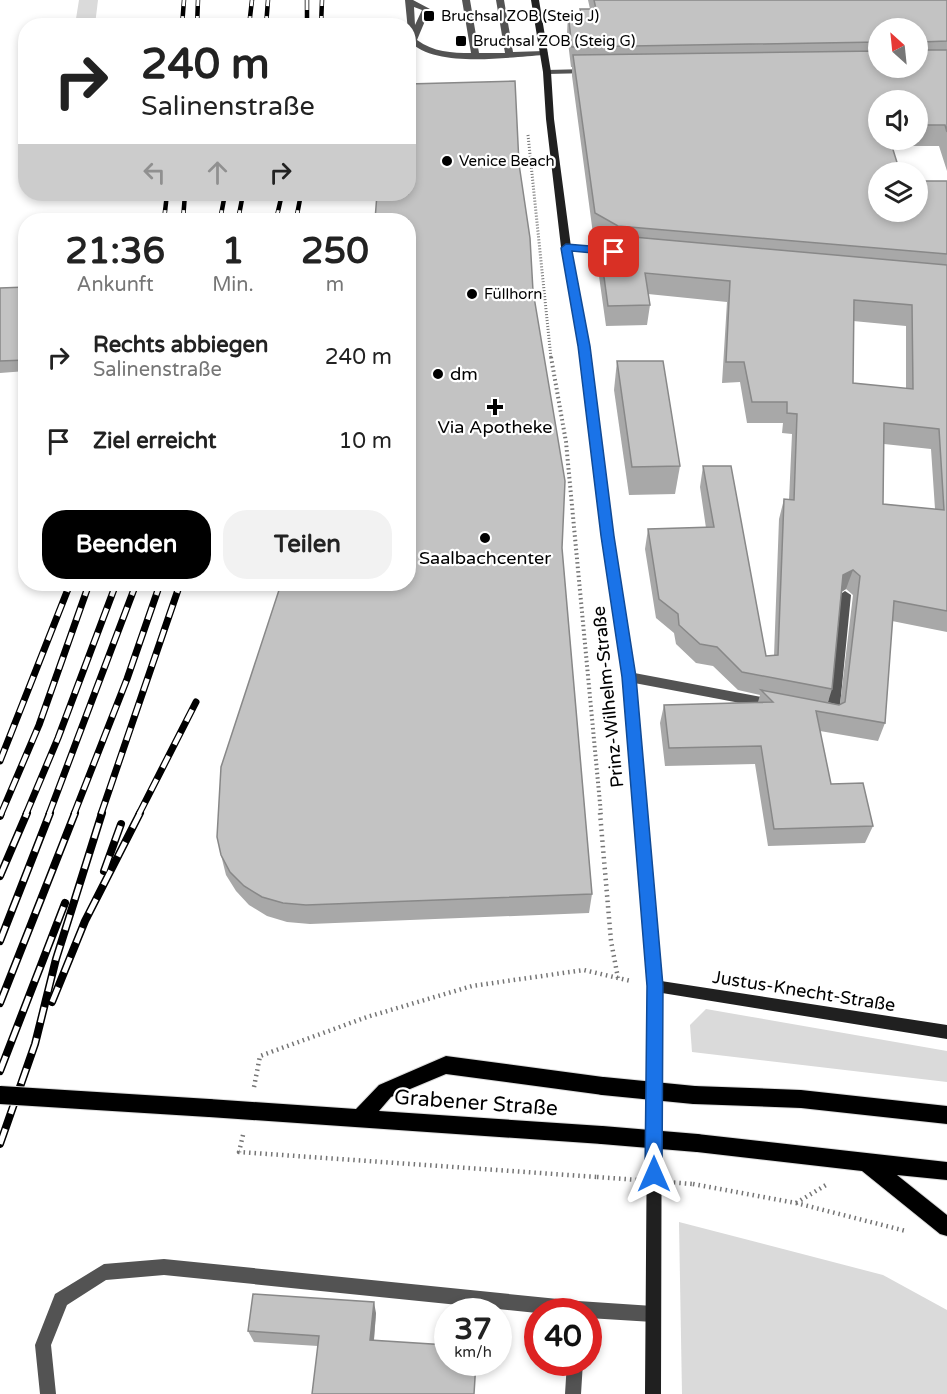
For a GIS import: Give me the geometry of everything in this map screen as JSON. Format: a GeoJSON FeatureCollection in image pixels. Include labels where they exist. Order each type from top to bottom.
{"type":"FeatureCollection","features":[{"type":"Feature","properties":{"kind":"main road"},"geometry":{"type":"LineString","coordinates":[[361,1117],[385,1091],[446,1065],[603,1086],[694,1095],[801,1099],[947,1115]]}},
{"type":"Feature","properties":{"kind":"main road","name":"Grabener Straße"},"geometry":{"type":"LineString","coordinates":[[0,1095],[361,1117],[602,1135],[697,1143],[947,1171]]}},
{"type":"Feature","properties":{"kind":"main road"},"geometry":{"type":"LineString","coordinates":[[865,1161],[947,1227]]}},
{"type":"Feature","properties":{"kind":"street"},"geometry":{"type":"LineString","coordinates":[[466,0],[475,55]]}},
{"type":"Feature","properties":{"kind":"street"},"geometry":{"type":"LineString","coordinates":[[500,0],[509,54]]}},
{"type":"Feature","properties":{"kind":"street","name":"Prinz-Wilhelm-Straße"},"geometry":{"type":"LineString","coordinates":[[535,0],[547,72],[550,119],[566,248],[584,346],[608,536],[629,677],[655,986],[653,1394]]}},
{"type":"Feature","properties":{"kind":"street"},"geometry":{"type":"LineString","coordinates":[[410,1],[411,18]]}},
{"type":"Feature","properties":{"kind":"street"},"geometry":{"type":"LineString","coordinates":[[410,1],[426,9],[416,34]]}},
{"type":"Feature","properties":{"kind":"street"},"geometry":{"type":"LineString","coordinates":[[416,46],[433,54],[544,53]]}},
{"type":"Feature","properties":{"kind":"street"},"geometry":{"type":"LineString","coordinates":[[547,72],[595,71]]}},
{"type":"Feature","properties":{"kind":"street"},"geometry":{"type":"LineString","coordinates":[[566,248],[626,253]]}},
{"type":"Feature","properties":{"kind":"street"},"geometry":{"type":"LineString","coordinates":[[822,714],[833,716],[845,595]]}},
{"type":"Feature","properties":{"kind":"street"},"geometry":{"type":"LineString","coordinates":[[629,677],[788,708]]}},
{"type":"Feature","properties":{"kind":"street","name":"Justus-Knecht-Straße"},"geometry":{"type":"LineString","coordinates":[[655,986],[947,1032]]}},
{"type":"Feature","properties":{"kind":"street"},"geometry":{"type":"LineString","coordinates":[[48,1394],[43,1345],[61,1300],[104,1272],[164,1267],[524,1304]]}},
{"type":"Feature","properties":{"kind":"street"},"geometry":{"type":"LineString","coordinates":[[602,1311],[653,1314]]}},
{"type":"Feature","properties":{"kind":"street"},"geometry":{"type":"LineString","coordinates":[[573,1394],[574,1376]]}},
{"type":"Feature","properties":{"kind":"path"},"geometry":{"type":"LineString","coordinates":[[528,133],[547,337],[566,442],[588,662],[611,940],[618,978]]}},
{"type":"Feature","properties":{"kind":"path"},"geometry":{"type":"LineString","coordinates":[[655,986],[584,970],[472,986],[367,1017],[260,1056],[239,1152],[693,1184],[796,1203],[908,1232]]}},
{"type":"Feature","properties":{"kind":"shaded area"},"geometry":{"type":"Polygon","coordinates":[[[79,0],[98,0],[96,18],[76,18],[79,0]]]}},
{"type":"Feature","properties":{"kind":"shaded area"},"geometry":{"type":"Polygon","coordinates":[[[706,1009],[947,1051],[947,1082],[692,1052],[690,1025],[706,1009]]]}},
{"type":"Feature","properties":{"kind":"shaded area"},"geometry":{"type":"Polygon","coordinates":[[[679,1222],[883,1275],[947,1310],[947,1394],[682,1394],[679,1222]]]}},
{"type":"Feature","properties":{"kind":"building"},"geometry":{"type":"Polygon","coordinates":[[[594,0],[947,0],[947,41],[928,42],[928,18],[868,18],[868,42],[572,47],[568,13],[581,13],[580,9],[596,9],[594,0]]]}},
{"type":"Feature","properties":{"kind":"building"},"geometry":{"type":"Polygon","coordinates":[[[928,50],[947,50],[947,132],[945,125],[928,125],[928,90],[868,90],[868,150],[893,150],[897,162],[868,162],[868,222],[928,222],[928,181],[947,181],[947,254],[618,226],[595,213],[573,55],[868,51],[868,78],[928,78],[928,50]]]}},
{"type":"Feature","properties":{"kind":"building","name":"Saalbachcenter"},"geometry":{"type":"Polygon","coordinates":[[[515,81],[519,164],[530,238],[533,291],[565,481],[562,548],[592,894],[306,905],[283,903],[262,897],[244,886],[230,872],[221,855],[217,837],[221,767],[279,591],[416,591],[416,213],[376,213],[376,201],[416,201],[416,84],[515,81]]]}},
{"type":"Feature","properties":{"kind":"building"},"geometry":{"type":"Polygon","coordinates":[[[622,236],[947,265],[947,611],[894,601],[885,723],[816,711],[831,784],[863,783],[873,826],[774,829],[761,746],[669,748],[664,705],[773,702],[761,690],[839,705],[845,702],[860,576],[853,570],[843,575],[832,689],[742,672],[717,647],[700,644],[679,625],[678,614],[659,599],[648,529],[714,527],[703,466],[731,466],[766,656],[778,655],[784,499],[794,500],[797,414],[787,413],[787,402],[752,402],[744,362],[726,362],[730,281],[645,273],[650,305],[608,306],[600,248],[622,236]],[[854,300],[853,383],[913,389],[912,305],[854,300]],[[884,423],[883,504],[944,510],[939,429],[884,423]]]}},
{"type":"Feature","properties":{"kind":"building"},"geometry":{"type":"Polygon","coordinates":[[[18,287],[18,360],[0,361],[0,288],[18,287]]]}},
{"type":"Feature","properties":{"kind":"building"},"geometry":{"type":"Polygon","coordinates":[[[617,361],[663,361],[680,466],[632,467],[617,361]]]}},
{"type":"Feature","properties":{"kind":"building"},"geometry":{"type":"Polygon","coordinates":[[[253,1294],[374,1302],[370,1340],[434,1344],[434,1376],[475,1376],[474,1394],[312,1394],[319,1336],[248,1331],[253,1294]]]}},
{"type":"Feature","properties":{"kind":"railway"},"geometry":{"type":"LineString","coordinates":[[183,18],[184,0]]}},
{"type":"Feature","properties":{"kind":"railway"},"geometry":{"type":"LineString","coordinates":[[197,18],[198,0]]}},
{"type":"Feature","properties":{"kind":"railway"},"geometry":{"type":"LineString","coordinates":[[250,18],[252,0]]}},
{"type":"Feature","properties":{"kind":"railway"},"geometry":{"type":"LineString","coordinates":[[267,18],[268,0]]}},
{"type":"Feature","properties":{"kind":"railway"},"geometry":{"type":"LineString","coordinates":[[307,0],[307,18]]}},
{"type":"Feature","properties":{"kind":"railway"},"geometry":{"type":"LineString","coordinates":[[321,18],[322,0]]}},
{"type":"Feature","properties":{"kind":"railway"},"geometry":{"type":"LineString","coordinates":[[165,213],[166,201]]}},
{"type":"Feature","properties":{"kind":"railway"},"geometry":{"type":"LineString","coordinates":[[184,201],[184,213]]}},
{"type":"Feature","properties":{"kind":"railway"},"geometry":{"type":"LineString","coordinates":[[221,213],[224,201]]}},
{"type":"Feature","properties":{"kind":"railway"},"geometry":{"type":"LineString","coordinates":[[239,213],[242,201]]}},
{"type":"Feature","properties":{"kind":"railway"},"geometry":{"type":"LineString","coordinates":[[278,213],[280,201]]}},
{"type":"Feature","properties":{"kind":"railway"},"geometry":{"type":"LineString","coordinates":[[297,213],[300,201]]}},
{"type":"Feature","properties":{"kind":"railway"},"geometry":{"type":"LineString","coordinates":[[0,761],[67,591]]}},
{"type":"Feature","properties":{"kind":"railway"},"geometry":{"type":"LineString","coordinates":[[1,814],[39,725],[87,591]]}},
{"type":"Feature","properties":{"kind":"railway"},"geometry":{"type":"LineString","coordinates":[[26,814],[58,738],[113,591]]}},
{"type":"Feature","properties":{"kind":"railway"},"geometry":{"type":"LineString","coordinates":[[49,814],[133,591]]}},
{"type":"Feature","properties":{"kind":"railway"},"geometry":{"type":"LineString","coordinates":[[74,814],[127,679],[158,591]]}},
{"type":"Feature","properties":{"kind":"railway"},"geometry":{"type":"LineString","coordinates":[[101,814],[178,591]]}},
{"type":"Feature","properties":{"kind":"railway"},"geometry":{"type":"LineString","coordinates":[[139,814],[196,702]]}},
{"type":"Feature","properties":{"kind":"railway"},"geometry":{"type":"LineString","coordinates":[[0,876],[27,813]]}},
{"type":"Feature","properties":{"kind":"railway"},"geometry":{"type":"LineString","coordinates":[[0,941],[50,813]]}},
{"type":"Feature","properties":{"kind":"railway"},"geometry":{"type":"LineString","coordinates":[[0,1003],[75,813]]}},
{"type":"Feature","properties":{"kind":"railway"},"geometry":{"type":"LineString","coordinates":[[0,1144],[35,1044],[56,959],[102,813]]}},
{"type":"Feature","properties":{"kind":"railway"},"geometry":{"type":"LineString","coordinates":[[52,1002],[85,921],[140,813]]}},
{"type":"Feature","properties":{"kind":"railway"},"geometry":{"type":"LineString","coordinates":[[104,871],[121,824]]}},
{"type":"Feature","properties":{"kind":"railway"},"geometry":{"type":"LineString","coordinates":[[0,1071],[65,903]]}},
{"type":"Feature","properties":{"kind":"place","name":"Bruchsal ZOB (Steig J)"},"geometry":{"type":"Point","coordinates":[429,16]}},
{"type":"Feature","properties":{"kind":"place","name":"Bruchsal ZOB (Steig G)"},"geometry":{"type":"Point","coordinates":[461,41]}},
{"type":"Feature","properties":{"kind":"place","name":"Venice Beach"},"geometry":{"type":"Point","coordinates":[447,161]}},
{"type":"Feature","properties":{"kind":"place","name":"Füllhorn"},"geometry":{"type":"Point","coordinates":[472,294]}},
{"type":"Feature","properties":{"kind":"place","name":"dm"},"geometry":{"type":"Point","coordinates":[438,374]}},
{"type":"Feature","properties":{"kind":"place","name":"Via Apotheke"},"geometry":{"type":"Point","coordinates":[495,407]}},
{"type":"Feature","properties":{"kind":"place","name":"Saalbachcenter"},"geometry":{"type":"Point","coordinates":[485,538]}},
{"type":"Feature","properties":{"kind":"route"},"geometry":{"type":"LineString","coordinates":[[614,252],[566,248],[584,346],[608,536],[629,677],[655,986],[654,1174]]}}]}
